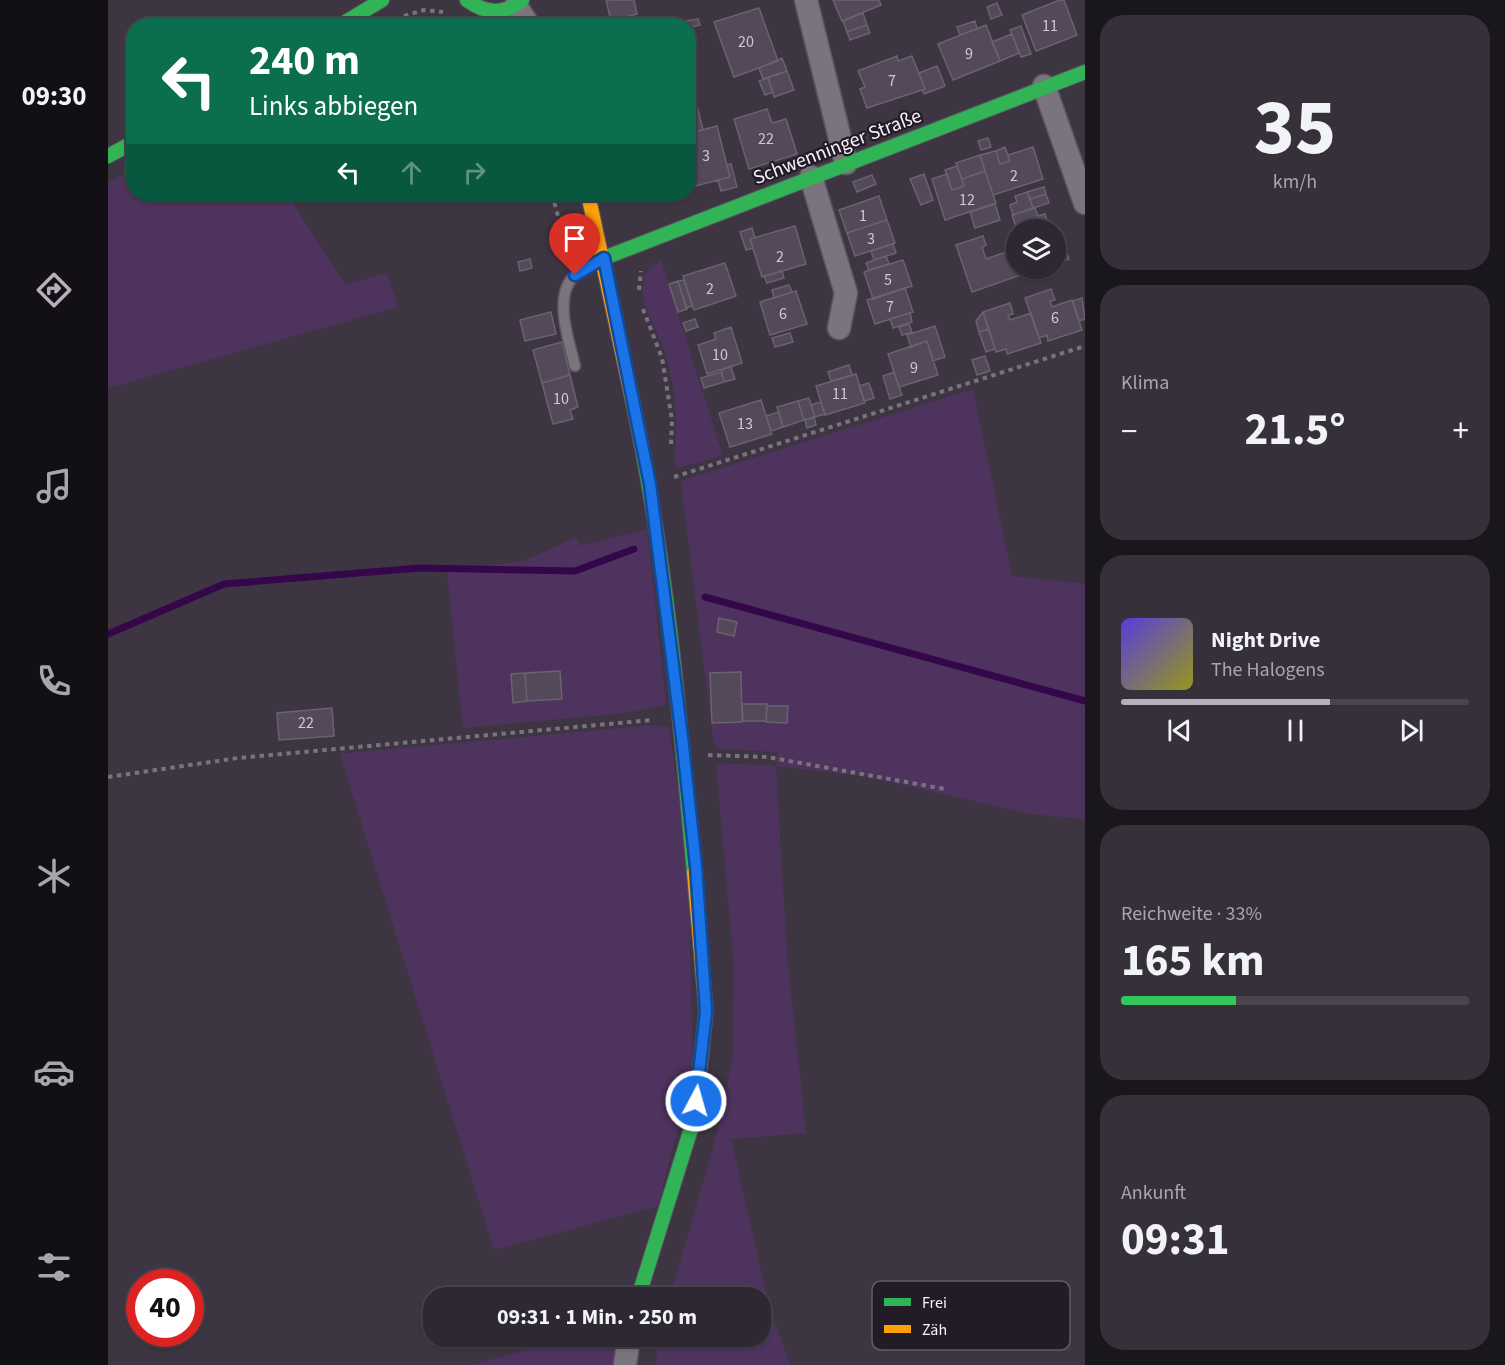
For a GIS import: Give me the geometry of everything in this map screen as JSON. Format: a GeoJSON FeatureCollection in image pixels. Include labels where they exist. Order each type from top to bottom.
{"type":"FeatureCollection","features":[{"type":"Feature","properties":{"kind":"street"},"geometry":{"type":"LineString","coordinates":[[352,18],[382,0]]}},
{"type":"Feature","properties":{"kind":"street"},"geometry":{"type":"LineString","coordinates":[[467,0],[485,11],[496,13],[519,3],[526,18]]}},
{"type":"Feature","properties":{"kind":"street"},"geometry":{"type":"LineString","coordinates":[[806,0],[846,163]]}},
{"type":"Feature","properties":{"kind":"street","name":"Schwenninger Straße"},"geometry":{"type":"LineString","coordinates":[[604,258],[1085,72]]}},
{"type":"Feature","properties":{"kind":"street"},"geometry":{"type":"LineString","coordinates":[[1044,86],[1085,203]]}},
{"type":"Feature","properties":{"kind":"street"},"geometry":{"type":"LineString","coordinates":[[108,156],[126,146]]}},
{"type":"Feature","properties":{"kind":"street"},"geometry":{"type":"LineString","coordinates":[[811,177],[846,293],[839,328]]}},
{"type":"Feature","properties":{"kind":"street"},"geometry":{"type":"LineString","coordinates":[[590,201],[604,258],[650,484],[696,866],[706,1011],[694,1116],[641,1287]]}},
{"type":"Feature","properties":{"kind":"street"},"geometry":{"type":"LineString","coordinates":[[625,1365],[627,1347]]}},
{"type":"Feature","properties":{"kind":"lane"},"geometry":{"type":"LineString","coordinates":[[576,366],[565,316],[567,286],[575,275],[604,258]]}},
{"type":"Feature","properties":{"kind":"path"},"geometry":{"type":"LineString","coordinates":[[402,17],[424,10],[450,15]]}},
{"type":"Feature","properties":{"kind":"path"},"geometry":{"type":"LineString","coordinates":[[554,201],[575,275]]}},
{"type":"Feature","properties":{"kind":"path"},"geometry":{"type":"LineString","coordinates":[[650,484],[1011,372],[1085,346]]}},
{"type":"Feature","properties":{"kind":"path"},"geometry":{"type":"LineString","coordinates":[[108,777],[238,758],[679,718]]}},
{"type":"Feature","properties":{"kind":"path"},"geometry":{"type":"LineString","coordinates":[[710,755],[767,757],[945,789]]}},
{"type":"Feature","properties":{"kind":"shaded area"},"geometry":{"type":"Polygon","coordinates":[[[126,173],[126,201],[291,201],[345,285],[387,273],[398,307],[108,388],[108,183],[126,173]]]}},
{"type":"Feature","properties":{"kind":"shaded area"},"geometry":{"type":"Polygon","coordinates":[[[661,260],[723,456],[678,468],[675,464],[673,385],[664,350],[648,314],[643,295],[646,273],[661,260]]]}},
{"type":"Feature","properties":{"kind":"shaded area"},"geometry":{"type":"Polygon","coordinates":[[[973,389],[1012,576],[1085,584],[1085,819],[1031,814],[864,776],[776,766],[778,752],[721,749],[714,745],[681,481],[973,389]]]}},
{"type":"Feature","properties":{"kind":"shaded area"},"geometry":{"type":"Polygon","coordinates":[[[647,529],[666,705],[626,713],[463,728],[447,572],[524,561],[576,537],[580,546],[647,529]]]}},
{"type":"Feature","properties":{"kind":"shaded area"},"geometry":{"type":"Polygon","coordinates":[[[652,725],[669,727],[688,860],[693,1068],[658,1206],[494,1250],[340,754],[652,725]]]}},
{"type":"Feature","properties":{"kind":"shaded area"},"geometry":{"type":"Polygon","coordinates":[[[716,763],[776,766],[787,956],[806,1133],[731,1139],[765,1287],[673,1287],[719,1127],[733,1056],[734,968],[716,763]]]}},
{"type":"Feature","properties":{"kind":"shaded area"},"geometry":{"type":"Polygon","coordinates":[[[771,1312],[790,1365],[656,1365],[657,1347],[771,1347],[771,1312]]]}},
{"type":"Feature","properties":{"kind":"shaded area"},"geometry":{"type":"Polygon","coordinates":[[[540,1347],[619,1347],[617,1365],[471,1365],[540,1347]]]}},
{"type":"Feature","properties":{"kind":"building"},"geometry":{"type":"Polygon","coordinates":[[[606,0],[634,0],[637,14],[610,18],[606,0]]]}},
{"type":"Feature","properties":{"kind":"building"},"geometry":{"type":"Polygon","coordinates":[[[833,0],[879,0],[881,5],[842,21],[833,0]]]}},
{"type":"Feature","properties":{"kind":"building"},"geometry":{"type":"Polygon","coordinates":[[[1064,0],[1077,35],[1036,51],[1022,15],[1064,0]]]}},
{"type":"Feature","properties":{"kind":"building"},"geometry":{"type":"Polygon","coordinates":[[[997,3],[1002,15],[991,19],[987,7],[997,3]]]}},
{"type":"Feature","properties":{"kind":"building"},"geometry":{"type":"Polygon","coordinates":[[[759,8],[778,61],[734,77],[714,22],[759,8]]]}},
{"type":"Feature","properties":{"kind":"building"},"geometry":{"type":"Polygon","coordinates":[[[863,13],[867,25],[847,32],[843,21],[863,13]]]}},
{"type":"Feature","properties":{"kind":"building"},"geometry":{"type":"Polygon","coordinates":[[[975,21],[977,29],[960,35],[957,27],[975,21]]]}},
{"type":"Feature","properties":{"kind":"building"},"geometry":{"type":"Polygon","coordinates":[[[867,25],[870,33],[850,40],[847,32],[867,25]]]}},
{"type":"Feature","properties":{"kind":"building"},"geometry":{"type":"Polygon","coordinates":[[[986,25],[1000,61],[953,80],[938,44],[986,25]]]}},
{"type":"Feature","properties":{"kind":"building"},"geometry":{"type":"Polygon","coordinates":[[[1021,26],[1031,54],[1021,57],[1010,30],[1021,26]]]}},
{"type":"Feature","properties":{"kind":"building"},"geometry":{"type":"Polygon","coordinates":[[[1012,34],[1019,53],[1000,61],[992,42],[1012,34]]]}},
{"type":"Feature","properties":{"kind":"building"},"geometry":{"type":"Polygon","coordinates":[[[897,56],[898,61],[912,56],[925,89],[867,108],[860,89],[865,87],[858,71],[897,56]]]}},
{"type":"Feature","properties":{"kind":"building"},"geometry":{"type":"Polygon","coordinates":[[[782,58],[787,71],[763,79],[759,68],[782,58]]]}},
{"type":"Feature","properties":{"kind":"building"},"geometry":{"type":"Polygon","coordinates":[[[937,66],[945,86],[924,94],[922,90],[925,89],[919,73],[937,66]]]}},
{"type":"Feature","properties":{"kind":"building"},"geometry":{"type":"Polygon","coordinates":[[[787,71],[794,90],[774,97],[768,78],[787,71]]]}},
{"type":"Feature","properties":{"kind":"building"},"geometry":{"type":"Polygon","coordinates":[[[768,78],[773,92],[765,95],[759,81],[768,78]]]}},
{"type":"Feature","properties":{"kind":"building"},"geometry":{"type":"Polygon","coordinates":[[[696,101],[703,130],[696,132],[696,101]]]}},
{"type":"Feature","properties":{"kind":"building"},"geometry":{"type":"Polygon","coordinates":[[[767,109],[772,123],[786,119],[797,154],[749,169],[734,119],[767,109]]]}},
{"type":"Feature","properties":{"kind":"building"},"geometry":{"type":"Polygon","coordinates":[[[717,126],[730,177],[696,186],[696,132],[717,126]]]}},
{"type":"Feature","properties":{"kind":"building"},"geometry":{"type":"Polygon","coordinates":[[[988,138],[991,147],[981,150],[978,141],[988,138]]]}},
{"type":"Feature","properties":{"kind":"building"},"geometry":{"type":"Polygon","coordinates":[[[1005,147],[1010,161],[1000,164],[996,151],[1005,147]]]}},
{"type":"Feature","properties":{"kind":"building"},"geometry":{"type":"Polygon","coordinates":[[[1033,147],[1043,179],[993,195],[980,155],[996,151],[1000,164],[1010,161],[1008,155],[1033,147]]]}},
{"type":"Feature","properties":{"kind":"building"},"geometry":{"type":"Polygon","coordinates":[[[980,155],[985,171],[962,179],[956,163],[980,155]]]}},
{"type":"Feature","properties":{"kind":"building"},"geometry":{"type":"Polygon","coordinates":[[[731,164],[737,187],[721,191],[718,180],[730,177],[727,165],[731,164]]]}},
{"type":"Feature","properties":{"kind":"building"},"geometry":{"type":"Polygon","coordinates":[[[957,166],[964,186],[952,190],[945,170],[957,166]]]}},
{"type":"Feature","properties":{"kind":"building"},"geometry":{"type":"Polygon","coordinates":[[[985,171],[996,203],[945,220],[932,179],[947,174],[952,190],[964,186],[962,179],[985,171]]]}},
{"type":"Feature","properties":{"kind":"building"},"geometry":{"type":"Polygon","coordinates":[[[924,174],[933,200],[921,205],[910,179],[924,174]]]}},
{"type":"Feature","properties":{"kind":"building"},"geometry":{"type":"Polygon","coordinates":[[[872,175],[876,184],[857,192],[853,182],[872,175]]]}},
{"type":"Feature","properties":{"kind":"building"},"geometry":{"type":"Polygon","coordinates":[[[1044,187],[1046,194],[1030,199],[1027,192],[1044,187]]]}},
{"type":"Feature","properties":{"kind":"building"},"geometry":{"type":"Polygon","coordinates":[[[1027,192],[1033,208],[1013,215],[1010,205],[1017,202],[1015,196],[1027,192]]]}},
{"type":"Feature","properties":{"kind":"building"},"geometry":{"type":"Polygon","coordinates":[[[1046,194],[1049,203],[1033,208],[1030,199],[1046,194]]]}},
{"type":"Feature","properties":{"kind":"building"},"geometry":{"type":"Polygon","coordinates":[[[879,196],[887,220],[847,233],[839,210],[879,196]]]}},
{"type":"Feature","properties":{"kind":"building"},"geometry":{"type":"Polygon","coordinates":[[[995,204],[1000,220],[975,228],[970,212],[995,204]]]}},
{"type":"Feature","properties":{"kind":"building"},"geometry":{"type":"Polygon","coordinates":[[[1035,208],[1038,216],[1045,214],[1047,219],[1013,219],[1012,215],[1035,208]]]}},
{"type":"Feature","properties":{"kind":"building"},"geometry":{"type":"Polygon","coordinates":[[[887,220],[895,243],[855,256],[847,233],[887,220]]]}},
{"type":"Feature","properties":{"kind":"building"},"geometry":{"type":"Polygon","coordinates":[[[795,226],[806,264],[762,277],[750,239],[795,226]]]}},
{"type":"Feature","properties":{"kind":"building"},"geometry":{"type":"Polygon","coordinates":[[[752,228],[755,238],[750,239],[753,248],[746,250],[740,232],[752,228]]]}},
{"type":"Feature","properties":{"kind":"building"},"geometry":{"type":"Polygon","coordinates":[[[983,236],[986,245],[982,247],[986,259],[1006,252],[1006,279],[1009,279],[972,292],[956,245],[983,236]]]}},
{"type":"Feature","properties":{"kind":"building"},"geometry":{"type":"Polygon","coordinates":[[[893,244],[896,253],[874,260],[871,251],[893,244]]]}},
{"type":"Feature","properties":{"kind":"building"},"geometry":{"type":"Polygon","coordinates":[[[886,256],[889,264],[869,270],[866,263],[886,256]]]}},
{"type":"Feature","properties":{"kind":"building"},"geometry":{"type":"Polygon","coordinates":[[[530,259],[532,268],[520,271],[518,262],[530,259]]]}},
{"type":"Feature","properties":{"kind":"building"},"geometry":{"type":"Polygon","coordinates":[[[903,260],[912,286],[873,299],[864,272],[903,260]]]}},
{"type":"Feature","properties":{"kind":"building"},"geometry":{"type":"Polygon","coordinates":[[[725,263],[736,296],[694,310],[683,276],[725,263]]]}},
{"type":"Feature","properties":{"kind":"building"},"geometry":{"type":"Polygon","coordinates":[[[782,271],[784,278],[767,283],[764,276],[782,271]]]}},
{"type":"Feature","properties":{"kind":"building"},"geometry":{"type":"Polygon","coordinates":[[[684,280],[692,306],[686,308],[678,281],[684,280]]]}},
{"type":"Feature","properties":{"kind":"building"},"geometry":{"type":"Polygon","coordinates":[[[678,281],[687,309],[678,312],[669,284],[678,281]]]}},
{"type":"Feature","properties":{"kind":"building"},"geometry":{"type":"Polygon","coordinates":[[[789,285],[792,292],[774,298],[772,290],[789,285]]]}},
{"type":"Feature","properties":{"kind":"building"},"geometry":{"type":"Polygon","coordinates":[[[905,288],[913,312],[875,324],[867,300],[905,288]]]}},
{"type":"Feature","properties":{"kind":"building"},"geometry":{"type":"Polygon","coordinates":[[[1051,289],[1055,300],[1050,301],[1052,307],[1072,300],[1082,330],[1048,341],[1047,335],[1039,338],[1025,298],[1051,289]]]}},
{"type":"Feature","properties":{"kind":"building"},"geometry":{"type":"Polygon","coordinates":[[[796,291],[807,324],[770,335],[760,302],[796,291]]]}},
{"type":"Feature","properties":{"kind":"building"},"geometry":{"type":"Polygon","coordinates":[[[1082,298],[1085,319],[1079,321],[1073,301],[1082,298]]]}},
{"type":"Feature","properties":{"kind":"building"},"geometry":{"type":"Polygon","coordinates":[[[1010,303],[1013,314],[1008,315],[1010,320],[1031,313],[1041,343],[1007,354],[1006,349],[996,352],[983,312],[1010,303]]]}},
{"type":"Feature","properties":{"kind":"building"},"geometry":{"type":"Polygon","coordinates":[[[551,312],[556,334],[525,341],[520,320],[551,312]]]}},
{"type":"Feature","properties":{"kind":"building"},"geometry":{"type":"Polygon","coordinates":[[[983,312],[989,329],[979,332],[976,321],[983,312]]]}},
{"type":"Feature","properties":{"kind":"building"},"geometry":{"type":"Polygon","coordinates":[[[910,313],[912,322],[893,328],[890,319],[910,313]]]}},
{"type":"Feature","properties":{"kind":"building"},"geometry":{"type":"Polygon","coordinates":[[[695,319],[698,327],[686,331],[683,323],[695,319]]]}},
{"type":"Feature","properties":{"kind":"building"},"geometry":{"type":"Polygon","coordinates":[[[909,324],[912,332],[902,335],[899,327],[909,324]]]}},
{"type":"Feature","properties":{"kind":"building"},"geometry":{"type":"Polygon","coordinates":[[[935,326],[945,357],[933,361],[927,341],[911,347],[907,335],[935,326]]]}},
{"type":"Feature","properties":{"kind":"building"},"geometry":{"type":"Polygon","coordinates":[[[731,327],[742,363],[707,374],[698,345],[716,339],[714,333],[731,327]]]}},
{"type":"Feature","properties":{"kind":"building"},"geometry":{"type":"Polygon","coordinates":[[[989,329],[995,349],[986,352],[979,332],[989,329]]]}},
{"type":"Feature","properties":{"kind":"building"},"geometry":{"type":"Polygon","coordinates":[[[790,333],[793,342],[775,347],[772,338],[790,333]]]}},
{"type":"Feature","properties":{"kind":"building"},"geometry":{"type":"Polygon","coordinates":[[[927,341],[938,375],[899,387],[888,354],[927,341]]]}},
{"type":"Feature","properties":{"kind":"building"},"geometry":{"type":"Polygon","coordinates":[[[562,342],[570,375],[542,383],[533,350],[562,342]]]}},
{"type":"Feature","properties":{"kind":"building"},"geometry":{"type":"Polygon","coordinates":[[[985,356],[990,371],[977,375],[972,360],[985,356]]]}},
{"type":"Feature","properties":{"kind":"building"},"geometry":{"type":"Polygon","coordinates":[[[849,365],[852,375],[831,381],[828,372],[849,365]]]}},
{"type":"Feature","properties":{"kind":"building"},"geometry":{"type":"Polygon","coordinates":[[[731,367],[735,379],[724,382],[721,370],[731,367]]]}},
{"type":"Feature","properties":{"kind":"building"},"geometry":{"type":"Polygon","coordinates":[[[721,372],[724,382],[704,388],[701,378],[721,372]]]}},
{"type":"Feature","properties":{"kind":"building"},"geometry":{"type":"Polygon","coordinates":[[[894,372],[902,395],[890,399],[883,376],[894,372]]]}},
{"type":"Feature","properties":{"kind":"building"},"geometry":{"type":"Polygon","coordinates":[[[856,374],[865,403],[825,415],[816,386],[856,374]]]}},
{"type":"Feature","properties":{"kind":"building"},"geometry":{"type":"Polygon","coordinates":[[[570,375],[578,407],[570,410],[573,419],[553,424],[542,383],[570,375]]]}},
{"type":"Feature","properties":{"kind":"building"},"geometry":{"type":"Polygon","coordinates":[[[869,383],[874,398],[864,401],[859,386],[869,383]]]}},
{"type":"Feature","properties":{"kind":"building"},"geometry":{"type":"Polygon","coordinates":[[[809,398],[815,417],[804,420],[798,401],[809,398]]]}},
{"type":"Feature","properties":{"kind":"building"},"geometry":{"type":"Polygon","coordinates":[[[761,400],[772,434],[730,447],[719,413],[761,400]]]}},
{"type":"Feature","properties":{"kind":"building"},"geometry":{"type":"Polygon","coordinates":[[[798,401],[804,420],[783,427],[777,407],[798,401]]]}},
{"type":"Feature","properties":{"kind":"building"},"geometry":{"type":"Polygon","coordinates":[[[821,402],[825,414],[815,417],[811,405],[821,402]]]}},
{"type":"Feature","properties":{"kind":"building"},"geometry":{"type":"Polygon","coordinates":[[[779,412],[783,427],[771,431],[766,416],[779,412]]]}},
{"type":"Feature","properties":{"kind":"building"},"geometry":{"type":"Polygon","coordinates":[[[814,417],[816,425],[807,428],[805,420],[814,417]]]}},
{"type":"Feature","properties":{"kind":"building"},"geometry":{"type":"Polygon","coordinates":[[[719,618],[737,622],[734,636],[717,632],[719,618]]]}},
{"type":"Feature","properties":{"kind":"building"},"geometry":{"type":"Polygon","coordinates":[[[560,671],[562,699],[527,701],[525,673],[560,671]]]}},
{"type":"Feature","properties":{"kind":"building"},"geometry":{"type":"Polygon","coordinates":[[[741,672],[742,722],[712,723],[710,673],[741,672]]]}},
{"type":"Feature","properties":{"kind":"building"},"geometry":{"type":"Polygon","coordinates":[[[525,673],[527,701],[513,703],[511,674],[525,673]]]}},
{"type":"Feature","properties":{"kind":"building"},"geometry":{"type":"Polygon","coordinates":[[[742,704],[767,704],[766,721],[743,721],[742,704]]]}},
{"type":"Feature","properties":{"kind":"building"},"geometry":{"type":"Polygon","coordinates":[[[767,706],[788,706],[787,723],[766,722],[767,706]]]}},
{"type":"Feature","properties":{"kind":"building"},"geometry":{"type":"Polygon","coordinates":[[[332,708],[334,736],[279,740],[277,713],[332,708]]]}},
{"type":"Feature","properties":{"kind":"waterway"},"geometry":{"type":"LineString","coordinates":[[108,634],[224,584],[420,568],[575,571],[634,549]]}},
{"type":"Feature","properties":{"kind":"waterway"},"geometry":{"type":"LineString","coordinates":[[705,597],[1085,701]]}},
{"type":"Feature","properties":{"kind":"traffic: fast"},"geometry":{"type":"LineString","coordinates":[[352,18],[382,0]]}},
{"type":"Feature","properties":{"kind":"traffic: fast"},"geometry":{"type":"LineString","coordinates":[[467,0],[481,8],[495,11],[508,8],[522,0]]}},
{"type":"Feature","properties":{"kind":"traffic: fast"},"geometry":{"type":"LineString","coordinates":[[604,258],[1085,72]]}},
{"type":"Feature","properties":{"kind":"traffic: fast"},"geometry":{"type":"LineString","coordinates":[[108,156],[126,146]]}},
{"type":"Feature","properties":{"kind":"traffic: fast"},"geometry":{"type":"LineString","coordinates":[[633,403],[645,461],[671,637],[694,873]]}},
{"type":"Feature","properties":{"kind":"traffic: fast"},"geometry":{"type":"LineString","coordinates":[[641,1287],[695,1116],[699,1079]]}},
{"type":"Feature","properties":{"kind":"traffic: slow"},"geometry":{"type":"LineString","coordinates":[[590,201],[633,403]]}},
{"type":"Feature","properties":{"kind":"traffic: slow"},"geometry":{"type":"LineString","coordinates":[[694,873],[706,1011],[699,1079]]}},
{"type":"Feature","properties":{"kind":"route"},"geometry":{"type":"LineString","coordinates":[[575,275],[604,258],[650,484],[672,647],[696,866],[706,1011],[696,1101]]}}]}
